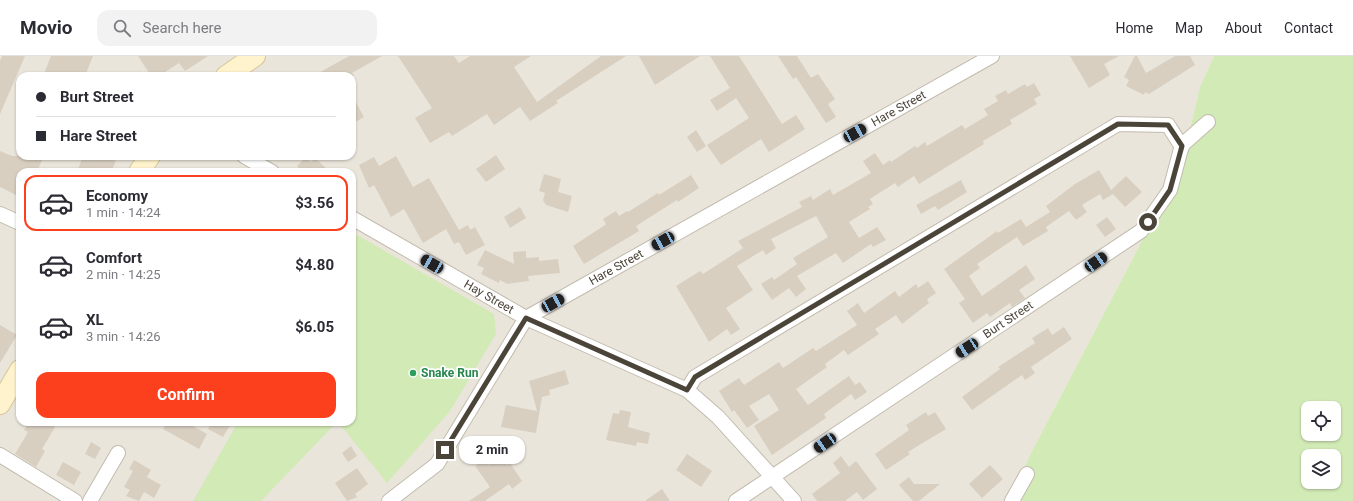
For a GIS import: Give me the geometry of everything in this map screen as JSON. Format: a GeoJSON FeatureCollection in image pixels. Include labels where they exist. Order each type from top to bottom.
{"type":"FeatureCollection","features":[{"type":"Feature","properties":{"kind":"main road"},"geometry":{"type":"LineString","coordinates":[[232,72],[255,56]]}},
{"type":"Feature","properties":{"kind":"main road"},"geometry":{"type":"LineString","coordinates":[[0,404],[16,377]]}},
{"type":"Feature","properties":{"kind":"street","name":"Hare Street"},"geometry":{"type":"LineString","coordinates":[[389,501],[437,464],[526,318],[992,56]]}},
{"type":"Feature","properties":{"kind":"street"},"geometry":{"type":"LineString","coordinates":[[687,390],[695,377],[1118,124],[1168,125],[1182,146],[1208,122]]}},
{"type":"Feature","properties":{"kind":"street","name":"Burt Street"},"geometry":{"type":"LineString","coordinates":[[736,501],[773,478],[1141,231],[1170,190],[1182,146]]}},
{"type":"Feature","properties":{"kind":"street"},"geometry":{"type":"LineString","coordinates":[[251,160],[265,168]]}},
{"type":"Feature","properties":{"kind":"street"},"geometry":{"type":"LineString","coordinates":[[0,214],[16,221]]}},
{"type":"Feature","properties":{"kind":"street","name":"Hay Street"},"geometry":{"type":"LineString","coordinates":[[356,220],[526,318],[687,390],[718,417],[794,501]]}},
{"type":"Feature","properties":{"kind":"street"},"geometry":{"type":"LineString","coordinates":[[90,501],[118,453]]}},
{"type":"Feature","properties":{"kind":"street"},"geometry":{"type":"LineString","coordinates":[[0,455],[75,501]]}},
{"type":"Feature","properties":{"kind":"street"},"geometry":{"type":"LineString","coordinates":[[1012,501],[1026,474]]}},
{"type":"Feature","properties":{"kind":"shaded area"},"geometry":{"type":"Polygon","coordinates":[[[0,56],[1214,56],[1200,87],[1175,192],[1143,239],[1030,455],[1010,501],[0,501],[0,56]]]}},
{"type":"Feature","properties":{"kind":"green space"},"geometry":{"type":"Polygon","coordinates":[[[1214,56],[1353,56],[1353,501],[1010,501],[1030,455],[1143,239],[1175,192],[1200,87],[1214,56]]]}},
{"type":"Feature","properties":{"kind":"green space","name":"Snake Run"},"geometry":{"type":"Polygon","coordinates":[[[356,234],[494,314],[496,334],[450,411],[387,483],[341,426],[356,426],[356,234]]]}},
{"type":"Feature","properties":{"kind":"green space"},"geometry":{"type":"Polygon","coordinates":[[[236,426],[333,426],[261,501],[193,501],[236,426]]]}},
{"type":"Feature","properties":{"kind":"building"},"geometry":{"type":"Polygon","coordinates":[[[2,56],[25,56],[18,72],[16,72],[16,77],[0,114],[0,61],[2,56]]]}},
{"type":"Feature","properties":{"kind":"building"},"geometry":{"type":"Polygon","coordinates":[[[51,56],[93,56],[87,72],[45,72],[51,56]]]}},
{"type":"Feature","properties":{"kind":"building"},"geometry":{"type":"Polygon","coordinates":[[[138,56],[208,56],[185,71],[179,63],[165,72],[148,72],[138,56]]]}},
{"type":"Feature","properties":{"kind":"building"},"geometry":{"type":"Polygon","coordinates":[[[349,56],[382,56],[354,72],[320,72],[349,56]]]}},
{"type":"Feature","properties":{"kind":"building"},"geometry":{"type":"Polygon","coordinates":[[[398,56],[454,56],[459,63],[470,56],[531,56],[514,67],[537,102],[601,56],[626,56],[556,101],[558,103],[530,121],[520,107],[494,125],[487,114],[452,136],[449,132],[430,143],[415,118],[432,108],[398,56]]]}},
{"type":"Feature","properties":{"kind":"building"},"geometry":{"type":"Polygon","coordinates":[[[639,56],[700,56],[655,85],[639,56]]]}},
{"type":"Feature","properties":{"kind":"building"},"geometry":{"type":"Polygon","coordinates":[[[710,56],[739,56],[782,124],[796,115],[805,129],[769,152],[761,139],[721,165],[707,145],[749,118],[736,98],[717,111],[710,100],[730,88],[710,56]]]}},
{"type":"Feature","properties":{"kind":"building"},"geometry":{"type":"Polygon","coordinates":[[[778,56],[797,56],[811,78],[818,74],[835,99],[828,104],[836,117],[826,123],[796,77],[793,79],[778,56]]]}},
{"type":"Feature","properties":{"kind":"building"},"geometry":{"type":"Polygon","coordinates":[[[1070,56],[1119,56],[1104,64],[1110,75],[1089,88],[1070,56]]]}},
{"type":"Feature","properties":{"kind":"building"},"geometry":{"type":"Polygon","coordinates":[[[1135,56],[1137,56],[1146,73],[1175,56],[1190,56],[1195,65],[1149,94],[1145,92],[1144,95],[1126,86],[1129,80],[1124,77],[1135,56]]]}},
{"type":"Feature","properties":{"kind":"building"},"geometry":{"type":"Polygon","coordinates":[[[1034,83],[1041,95],[1034,99],[1037,104],[1010,120],[1012,124],[983,141],[984,144],[919,184],[914,176],[898,187],[895,183],[870,199],[873,204],[868,207],[870,209],[849,222],[859,238],[877,227],[886,240],[873,247],[871,244],[843,263],[836,253],[797,276],[806,289],[796,297],[789,288],[772,300],[761,284],[772,277],[774,280],[797,264],[793,258],[828,237],[816,216],[771,239],[776,248],[766,255],[763,250],[737,266],[753,290],[726,308],[740,329],[731,335],[727,329],[709,342],[676,286],[700,271],[703,274],[743,248],[738,241],[802,207],[799,202],[811,196],[813,200],[830,189],[833,195],[871,173],[863,161],[875,153],[883,165],[890,160],[891,162],[915,146],[917,148],[925,142],[927,146],[962,125],[965,129],[988,115],[984,109],[998,101],[995,96],[1006,90],[1008,94],[1025,84],[1027,87],[1034,83]]]}},
{"type":"Feature","properties":{"kind":"building"},"geometry":{"type":"Polygon","coordinates":[[[356,102],[364,117],[356,122],[356,102]]]}},
{"type":"Feature","properties":{"kind":"building"},"geometry":{"type":"Polygon","coordinates":[[[696,130],[706,146],[697,152],[687,137],[696,130]]]}},
{"type":"Feature","properties":{"kind":"building"},"geometry":{"type":"Polygon","coordinates":[[[0,151],[16,156],[16,160],[42,160],[39,168],[16,168],[16,195],[0,187],[0,151]]]}},
{"type":"Feature","properties":{"kind":"building"},"geometry":{"type":"Polygon","coordinates":[[[496,155],[505,169],[486,182],[476,169],[496,155]]]}},
{"type":"Feature","properties":{"kind":"building"},"geometry":{"type":"Polygon","coordinates":[[[396,156],[413,187],[429,178],[459,230],[468,225],[470,230],[475,227],[485,245],[466,255],[459,242],[454,244],[446,229],[423,243],[404,209],[391,217],[374,185],[369,188],[359,165],[374,157],[379,166],[396,156]]]}},
{"type":"Feature","properties":{"kind":"building"},"geometry":{"type":"Polygon","coordinates":[[[82,160],[116,161],[113,168],[78,168],[82,160]]]}},
{"type":"Feature","properties":{"kind":"building"},"geometry":{"type":"Polygon","coordinates":[[[303,160],[309,160],[311,162],[313,160],[317,160],[326,168],[299,168],[297,166],[303,160]]]}},
{"type":"Feature","properties":{"kind":"building"},"geometry":{"type":"Polygon","coordinates":[[[1099,170],[1111,190],[1126,176],[1142,192],[1125,207],[1113,194],[1103,200],[1100,194],[1082,205],[1087,212],[1076,220],[1069,211],[1046,227],[1048,231],[1023,246],[1017,237],[977,264],[980,268],[969,276],[982,296],[1026,265],[1035,279],[1019,290],[1025,298],[1012,307],[1010,303],[990,317],[987,313],[973,323],[959,303],[965,299],[944,269],[997,231],[998,233],[1021,219],[1026,227],[1050,212],[1046,206],[1075,184],[1099,170]]]}},
{"type":"Feature","properties":{"kind":"building"},"geometry":{"type":"Polygon","coordinates":[[[544,174],[561,179],[558,192],[572,196],[568,212],[546,205],[543,200],[545,193],[539,191],[544,174]]]}},
{"type":"Feature","properties":{"kind":"building"},"geometry":{"type":"Polygon","coordinates":[[[691,175],[699,188],[636,226],[639,231],[584,264],[573,246],[605,225],[606,224],[603,219],[616,211],[619,216],[627,211],[628,212],[691,175]]]}},
{"type":"Feature","properties":{"kind":"building"},"geometry":{"type":"Polygon","coordinates":[[[961,180],[967,192],[938,210],[935,206],[921,214],[916,205],[961,180]]]}},
{"type":"Feature","properties":{"kind":"building"},"geometry":{"type":"Polygon","coordinates":[[[520,207],[526,218],[510,228],[504,217],[520,207]]]}},
{"type":"Feature","properties":{"kind":"building"},"geometry":{"type":"Polygon","coordinates":[[[1107,217],[1116,229],[1105,237],[1096,225],[1107,217]]]}},
{"type":"Feature","properties":{"kind":"building"},"geometry":{"type":"Polygon","coordinates":[[[485,250],[514,264],[513,252],[526,251],[526,258],[539,257],[539,261],[558,259],[560,273],[528,276],[529,281],[507,284],[500,280],[499,283],[481,274],[484,268],[477,265],[485,250]]]}},
{"type":"Feature","properties":{"kind":"building"},"geometry":{"type":"Polygon","coordinates":[[[928,281],[936,293],[927,299],[929,303],[902,324],[896,315],[875,329],[879,334],[848,355],[844,350],[825,364],[827,367],[796,389],[808,405],[849,376],[855,385],[860,382],[867,392],[855,400],[851,394],[824,414],[826,418],[772,455],[754,426],[779,410],[769,394],[749,406],[759,420],[747,428],[734,410],[732,412],[719,391],[739,378],[744,385],[779,362],[783,368],[813,348],[816,351],[857,325],[847,311],[858,303],[864,313],[895,291],[899,297],[916,284],[918,288],[928,281]]]}},
{"type":"Feature","properties":{"kind":"building"},"geometry":{"type":"Polygon","coordinates":[[[0,325],[16,334],[16,337],[0,363],[0,325]]]}},
{"type":"Feature","properties":{"kind":"building"},"geometry":{"type":"Polygon","coordinates":[[[1064,327],[1072,339],[1031,367],[1035,373],[1025,380],[1022,375],[972,410],[962,397],[1000,369],[998,367],[1035,343],[1032,338],[1048,328],[1052,335],[1064,327]]]}},
{"type":"Feature","properties":{"kind":"building"},"geometry":{"type":"Polygon","coordinates":[[[565,370],[569,384],[549,390],[550,395],[542,397],[536,433],[501,427],[506,405],[537,411],[529,381],[565,370]]]}},
{"type":"Feature","properties":{"kind":"building"},"geometry":{"type":"Polygon","coordinates":[[[620,410],[631,412],[628,427],[650,433],[648,444],[637,442],[636,446],[606,440],[613,413],[619,414],[620,410]]]}},
{"type":"Feature","properties":{"kind":"building"},"geometry":{"type":"Polygon","coordinates":[[[926,412],[928,416],[935,412],[946,429],[908,452],[910,454],[886,470],[875,454],[909,430],[906,425],[926,412]]]}},
{"type":"Feature","properties":{"kind":"building"},"geometry":{"type":"Polygon","coordinates":[[[26,426],[55,427],[42,449],[45,451],[36,467],[15,454],[28,432],[24,430],[26,426]]]}},
{"type":"Feature","properties":{"kind":"building"},"geometry":{"type":"Polygon","coordinates":[[[165,426],[193,426],[207,434],[199,449],[163,429],[165,426]]]}},
{"type":"Feature","properties":{"kind":"building"},"geometry":{"type":"Polygon","coordinates":[[[210,426],[230,426],[223,437],[208,429],[210,426]]]}},
{"type":"Feature","properties":{"kind":"building"},"geometry":{"type":"Polygon","coordinates":[[[91,442],[101,448],[95,459],[85,454],[91,442]]]}},
{"type":"Feature","properties":{"kind":"building"},"geometry":{"type":"Polygon","coordinates":[[[351,446],[357,456],[348,462],[342,453],[351,446]]]}},
{"type":"Feature","properties":{"kind":"building"},"geometry":{"type":"Polygon","coordinates":[[[687,454],[712,471],[701,487],[676,470],[687,454]]]}},
{"type":"Feature","properties":{"kind":"building"},"geometry":{"type":"Polygon","coordinates":[[[501,456],[507,465],[510,463],[522,481],[512,489],[509,484],[485,501],[469,501],[490,487],[475,466],[485,460],[488,465],[501,456]]]}},
{"type":"Feature","properties":{"kind":"building"},"geometry":{"type":"Polygon","coordinates":[[[841,456],[849,467],[856,461],[877,489],[863,500],[857,492],[845,501],[817,501],[812,494],[840,473],[833,463],[841,456]]]}},
{"type":"Feature","properties":{"kind":"building"},"geometry":{"type":"Polygon","coordinates":[[[134,460],[151,470],[147,477],[161,485],[154,498],[144,492],[139,501],[126,496],[130,490],[124,487],[133,471],[129,469],[134,460]]]}},
{"type":"Feature","properties":{"kind":"building"},"geometry":{"type":"Polygon","coordinates":[[[63,462],[81,472],[74,485],[56,475],[63,462]]]}},
{"type":"Feature","properties":{"kind":"building"},"geometry":{"type":"Polygon","coordinates":[[[990,465],[1003,479],[982,498],[969,484],[990,465]]]}},
{"type":"Feature","properties":{"kind":"building"},"geometry":{"type":"Polygon","coordinates":[[[357,468],[368,484],[355,494],[357,497],[347,501],[335,483],[357,468]]]}},
{"type":"Feature","properties":{"kind":"building"},"geometry":{"type":"Polygon","coordinates":[[[909,477],[914,484],[940,484],[919,501],[913,501],[899,485],[909,477]]]}},
{"type":"Feature","properties":{"kind":"building"},"geometry":{"type":"Polygon","coordinates":[[[662,489],[670,501],[645,501],[662,489]]]}},
{"type":"Feature","properties":{"kind":"place","name":"Snake Run"},"geometry":{"type":"Point","coordinates":[413,373]}},
{"type":"Feature","properties":{"kind":"route"},"geometry":{"type":"LineString","coordinates":[[445,450],[526,318],[687,390],[695,377],[1118,124],[1168,125],[1182,146],[1170,190],[1162,204],[1148,222]]}}]}
